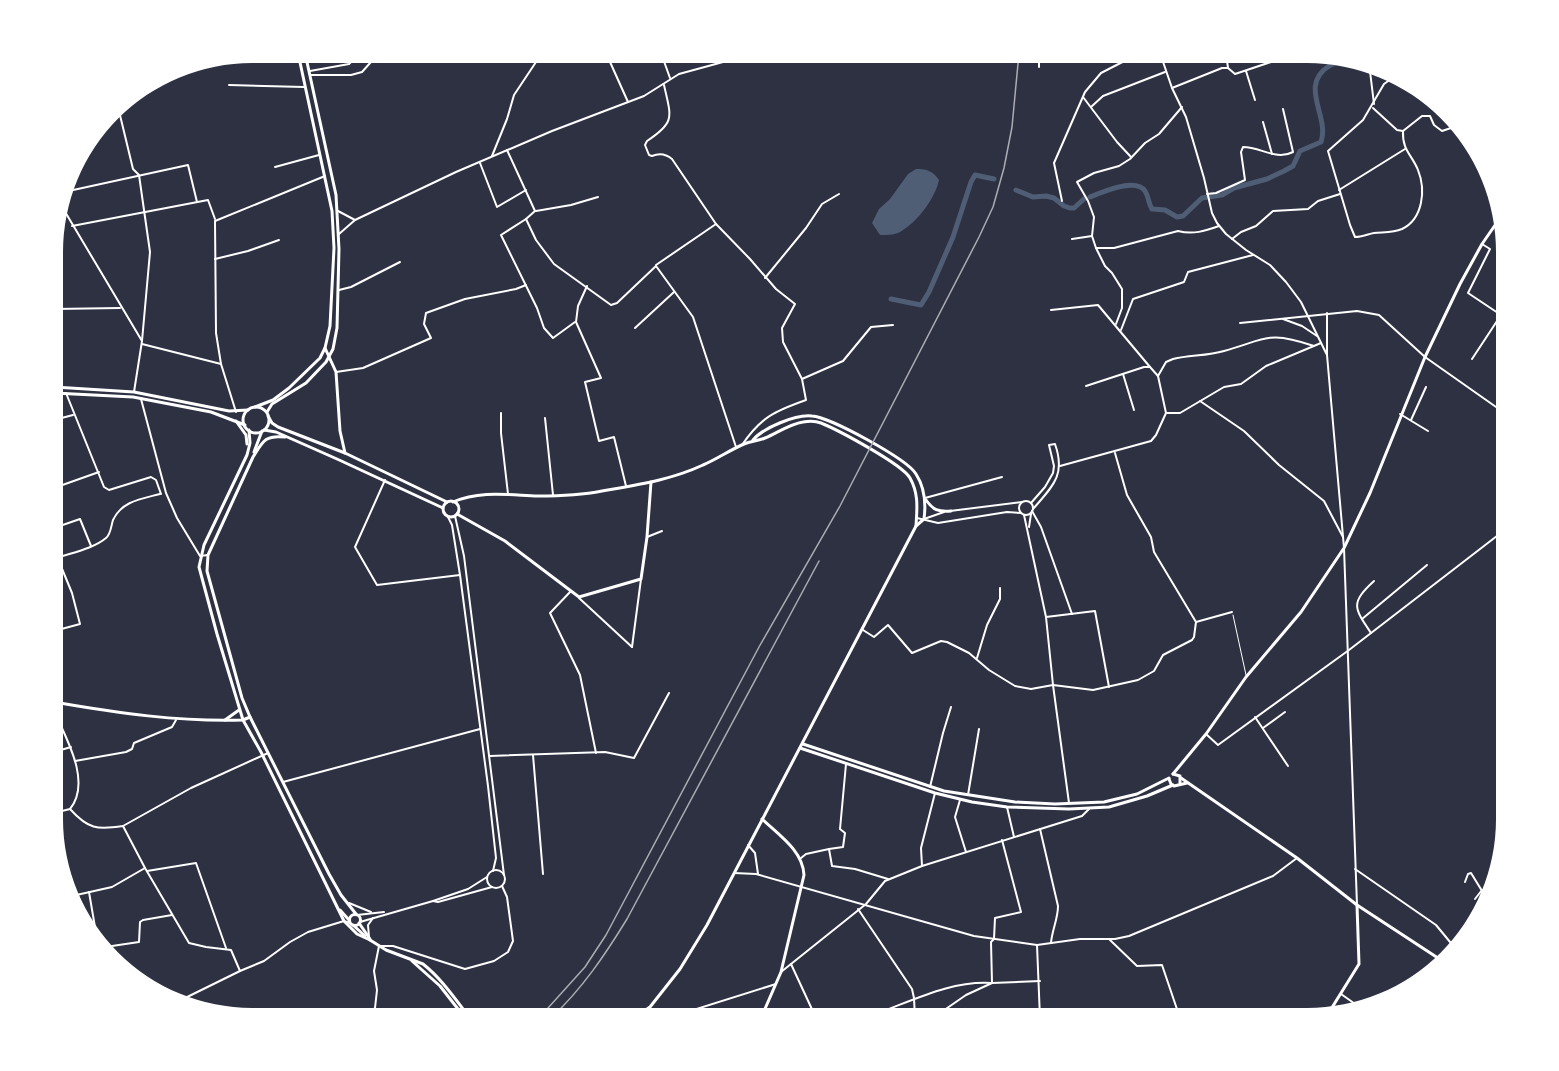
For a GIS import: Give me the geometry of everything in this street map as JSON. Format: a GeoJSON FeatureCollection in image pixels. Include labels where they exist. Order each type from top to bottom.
{"type":"FeatureCollection","features":[{"type":"Feature","properties":{"kind":"main road"},"geometry":{"type":"LineString","coordinates":[[63,388],[134,392],[215,408],[248,410],[277,397],[320,358],[330,326],[334,248],[332,211],[301,63]]}},
{"type":"Feature","properties":{"kind":"main road"},"geometry":{"type":"LineString","coordinates":[[308,63],[334,180],[338,211],[337,328],[329,357],[306,383],[272,404],[268,414],[268,424],[263,430],[208,555],[207,571],[242,698],[250,717],[329,874],[370,940]]}},
{"type":"Feature","properties":{"kind":"main road"},"geometry":{"type":"LineString","coordinates":[[332,211],[338,211]]}},
{"type":"Feature","properties":{"kind":"main road"},"geometry":{"type":"LineString","coordinates":[[802,744],[930,787],[1007,801],[1104,802],[1137,794],[1169,778],[1206,734],[1246,677],[1300,612],[1344,548],[1370,493],[1400,414],[1425,357],[1482,244],[1494,227]]}},
{"type":"Feature","properties":{"kind":"main road"},"geometry":{"type":"LineString","coordinates":[[325,348],[336,372],[340,431],[345,453]]}},
{"type":"Feature","properties":{"kind":"main road"},"geometry":{"type":"LineString","coordinates":[[66,393],[141,399],[211,412],[236,421],[255,432],[263,430],[276,432],[385,480],[443,508],[448,517],[456,515],[505,541],[579,597],[641,579],[651,482]]}},
{"type":"Feature","properties":{"kind":"main road"},"geometry":{"type":"LineString","coordinates":[[255,407],[262,408],[272,423],[278,427],[345,453],[447,502],[453,502],[469,495],[553,495],[593,492],[651,482],[693,470],[736,447],[762,440],[796,423],[809,422],[819,422],[899,466],[908,475],[918,502],[916,526],[707,925],[680,969],[650,1007]]}},
{"type":"Feature","properties":{"kind":"main road"},"geometry":{"type":"LineString","coordinates":[[244,425],[244,416],[248,410]]}},
{"type":"Feature","properties":{"kind":"main road"},"geometry":{"type":"LineString","coordinates":[[752,441],[759,433],[797,417],[811,416],[829,420],[900,459],[916,473],[925,498],[934,510],[951,511]]}},
{"type":"Feature","properties":{"kind":"main road"},"geometry":{"type":"LineString","coordinates":[[236,421],[246,435],[247,455]]}},
{"type":"Feature","properties":{"kind":"main road"},"geometry":{"type":"LineString","coordinates":[[249,430],[250,443],[247,455],[200,556],[202,578],[239,710],[344,921],[357,934],[411,960],[440,986],[459,1008]]}},
{"type":"Feature","properties":{"kind":"main road"},"geometry":{"type":"LineString","coordinates":[[253,457],[266,439],[274,436],[285,437]]}},
{"type":"Feature","properties":{"kind":"main road"},"geometry":{"type":"LineString","coordinates":[[916,526],[924,519],[925,498]]}},
{"type":"Feature","properties":{"kind":"main road"},"geometry":{"type":"LineString","coordinates":[[443,508],[447,502]]}},
{"type":"Feature","properties":{"kind":"main road"},"geometry":{"type":"LineString","coordinates":[[453,502],[458,506],[456,515]]}},
{"type":"Feature","properties":{"kind":"main road"},"geometry":{"type":"LineString","coordinates":[[63,704],[96,711],[176,720],[223,721],[243,720],[250,717]]}},
{"type":"Feature","properties":{"kind":"main road"},"geometry":{"type":"LineString","coordinates":[[223,721],[239,710]]}},
{"type":"Feature","properties":{"kind":"main road"},"geometry":{"type":"LineString","coordinates":[[800,748],[935,793],[1007,807],[1090,809],[1120,804],[1173,785],[1189,783]]}},
{"type":"Feature","properties":{"kind":"main road"},"geometry":{"type":"LineString","coordinates":[[1180,783],[1183,763]]}},
{"type":"Feature","properties":{"kind":"main road"},"geometry":{"type":"LineString","coordinates":[[1173,774],[1180,776],[1297,858],[1357,905],[1436,957]]}},
{"type":"Feature","properties":{"kind":"main road"},"geometry":{"type":"LineString","coordinates":[[898,781],[900,776]]}},
{"type":"Feature","properties":{"kind":"main road"},"geometry":{"type":"LineString","coordinates":[[1169,778],[1173,785]]}},
{"type":"Feature","properties":{"kind":"main road"},"geometry":{"type":"LineString","coordinates":[[1007,801],[1007,807]]}},
{"type":"Feature","properties":{"kind":"main road"},"geometry":{"type":"LineString","coordinates":[[1069,803],[1069,809]]}},
{"type":"Feature","properties":{"kind":"main road"},"geometry":{"type":"LineString","coordinates":[[762,819],[801,858],[804,867],[802,887],[781,972],[765,1008]]}},
{"type":"Feature","properties":{"kind":"main road"},"geometry":{"type":"LineString","coordinates":[[1333,1006],[1359,964],[1357,905]]}},
{"type":"Feature","properties":{"kind":"main road"},"geometry":{"type":"LineString","coordinates":[[338,908],[370,940]]}},
{"type":"Feature","properties":{"kind":"main road"},"geometry":{"type":"LineString","coordinates":[[351,922],[352,915],[356,915]]}},
{"type":"Feature","properties":{"kind":"main road"},"geometry":{"type":"LineString","coordinates":[[351,922],[360,922]]}},
{"type":"Feature","properties":{"kind":"street"},"geometry":{"type":"LineString","coordinates":[[310,73],[350,63]]}},
{"type":"Feature","properties":{"kind":"street"},"geometry":{"type":"LineString","coordinates":[[310,73],[351,75],[362,72],[370,63]]}},
{"type":"Feature","properties":{"kind":"street"},"geometry":{"type":"LineString","coordinates":[[492,156],[514,95],[535,63]]}},
{"type":"Feature","properties":{"kind":"street"},"geometry":{"type":"LineString","coordinates":[[610,63],[628,102]]}},
{"type":"Feature","properties":{"kind":"street"},"geometry":{"type":"LineString","coordinates":[[665,63],[670,78]]}},
{"type":"Feature","properties":{"kind":"street"},"geometry":{"type":"LineString","coordinates":[[339,234],[355,220],[492,156],[628,102],[664,84],[670,78],[699,67],[719,63]]}},
{"type":"Feature","properties":{"kind":"street"},"geometry":{"type":"LineString","coordinates":[[1062,201],[1054,163],[1084,92],[1101,73],[1120,63]]}},
{"type":"Feature","properties":{"kind":"street"},"geometry":{"type":"LineString","coordinates":[[1163,63],[1182,107],[1197,150],[1212,213],[1219,226],[1232,239],[1270,265],[1286,282],[1301,302],[1327,355]]}},
{"type":"Feature","properties":{"kind":"street"},"geometry":{"type":"LineString","coordinates":[[1227,63],[1228,68]]}},
{"type":"Feature","properties":{"kind":"street"},"geometry":{"type":"LineString","coordinates":[[1172,88],[1222,68],[1228,68],[1235,74],[1269,63]]}},
{"type":"Feature","properties":{"kind":"street"},"geometry":{"type":"LineString","coordinates":[[1246,71],[1255,100]]}},
{"type":"Feature","properties":{"kind":"street"},"geometry":{"type":"LineString","coordinates":[[1091,107],[1103,96],[1165,72]]}},
{"type":"Feature","properties":{"kind":"street"},"geometry":{"type":"LineString","coordinates":[[1370,74],[1374,104]]}},
{"type":"Feature","properties":{"kind":"street"},"geometry":{"type":"LineString","coordinates":[[1388,81],[1363,120],[1328,151],[1355,237],[1400,230],[1408,225],[1420,207],[1422,198],[1419,170],[1406,149],[1403,131]]}},
{"type":"Feature","properties":{"kind":"street"},"geometry":{"type":"LineString","coordinates":[[664,84],[669,117],[667,126],[647,141],[645,145],[648,153],[652,156],[668,155],[672,159],[716,224],[765,278],[795,304],[782,328],[783,342],[802,379],[806,400],[761,421],[742,445]]}},
{"type":"Feature","properties":{"kind":"street"},"geometry":{"type":"LineString","coordinates":[[229,85],[306,87]]}},
{"type":"Feature","properties":{"kind":"street"},"geometry":{"type":"LineString","coordinates":[[1083,97],[1131,157]]}},
{"type":"Feature","properties":{"kind":"street"},"geometry":{"type":"LineString","coordinates":[[1116,324],[1122,308],[1122,289],[1105,266],[1096,248],[1092,236],[1094,217],[1077,182],[1094,173],[1119,166],[1130,159],[1148,141],[1160,134],[1182,107]]}},
{"type":"Feature","properties":{"kind":"street"},"geometry":{"type":"LineString","coordinates":[[1372,108],[1397,130],[1403,131],[1422,116],[1430,116],[1434,125],[1442,131],[1450,128]]}},
{"type":"Feature","properties":{"kind":"street"},"geometry":{"type":"LineString","coordinates":[[1207,194],[1216,193],[1245,180],[1241,152],[1243,147],[1257,148],[1282,156],[1293,152],[1283,109]]}},
{"type":"Feature","properties":{"kind":"street"},"geometry":{"type":"LineString","coordinates":[[120,117],[133,169],[139,176],[150,252],[142,343],[134,392]]}},
{"type":"Feature","properties":{"kind":"street"},"geometry":{"type":"LineString","coordinates":[[1263,122],[1272,154]]}},
{"type":"Feature","properties":{"kind":"street"},"geometry":{"type":"LineString","coordinates":[[1339,190],[1406,149]]}},
{"type":"Feature","properties":{"kind":"street"},"geometry":{"type":"LineString","coordinates":[[507,150],[535,211]]}},
{"type":"Feature","properties":{"kind":"street"},"geometry":{"type":"LineString","coordinates":[[275,167],[319,155]]}},
{"type":"Feature","properties":{"kind":"street"},"geometry":{"type":"LineString","coordinates":[[479,162],[497,207],[526,190]]}},
{"type":"Feature","properties":{"kind":"street"},"geometry":{"type":"LineString","coordinates":[[73,190],[188,165],[197,202]]}},
{"type":"Feature","properties":{"kind":"street"},"geometry":{"type":"LineString","coordinates":[[215,220],[324,176]]}},
{"type":"Feature","properties":{"kind":"street"},"geometry":{"type":"LineString","coordinates":[[765,278],[806,228],[822,204],[838,194]]}},
{"type":"Feature","properties":{"kind":"street"},"geometry":{"type":"LineString","coordinates":[[1232,239],[1241,232],[1256,226],[1273,211],[1308,209],[1318,201],[1340,194]]}},
{"type":"Feature","properties":{"kind":"street"},"geometry":{"type":"LineString","coordinates":[[576,322],[553,338],[544,328],[501,235],[535,211],[571,205],[598,197]]}},
{"type":"Feature","properties":{"kind":"street"},"geometry":{"type":"LineString","coordinates":[[72,226],[208,200],[215,220],[216,333],[221,364],[236,411]]}},
{"type":"Feature","properties":{"kind":"street"},"geometry":{"type":"LineString","coordinates":[[338,211],[355,220]]}},
{"type":"Feature","properties":{"kind":"street"},"geometry":{"type":"LineString","coordinates":[[67,216],[142,343],[221,364]]}},
{"type":"Feature","properties":{"kind":"street"},"geometry":{"type":"LineString","coordinates":[[526,219],[544,253],[554,264],[587,286],[607,303],[615,304],[656,266],[716,224]]}},
{"type":"Feature","properties":{"kind":"street"},"geometry":{"type":"LineString","coordinates":[[1096,248],[1114,248],[1178,231],[1198,233],[1219,226]]}},
{"type":"Feature","properties":{"kind":"street"},"geometry":{"type":"LineString","coordinates":[[1072,239],[1092,236]]}},
{"type":"Feature","properties":{"kind":"street"},"geometry":{"type":"LineString","coordinates":[[216,259],[279,240]]}},
{"type":"Feature","properties":{"kind":"street"},"geometry":{"type":"LineString","coordinates":[[1482,244],[1490,249],[1468,293],[1496,312]]}},
{"type":"Feature","properties":{"kind":"street"},"geometry":{"type":"LineString","coordinates":[[1121,330],[1133,299],[1184,282],[1188,272],[1253,255]]}},
{"type":"Feature","properties":{"kind":"street"},"geometry":{"type":"LineString","coordinates":[[339,290],[351,287],[400,262]]}},
{"type":"Feature","properties":{"kind":"street"},"geometry":{"type":"LineString","coordinates":[[656,266],[693,317],[736,447]]}},
{"type":"Feature","properties":{"kind":"street"},"geometry":{"type":"LineString","coordinates":[[336,372],[363,368],[431,338],[424,324],[426,313],[465,299],[526,285]]}},
{"type":"Feature","properties":{"kind":"street"},"geometry":{"type":"LineString","coordinates":[[587,286],[578,306],[576,322],[601,378],[585,382],[599,441],[614,437],[626,486]]}},
{"type":"Feature","properties":{"kind":"street"},"geometry":{"type":"LineString","coordinates":[[635,328],[674,292]]}},
{"type":"Feature","properties":{"kind":"street"},"geometry":{"type":"LineString","coordinates":[[1051,310],[1098,305],[1158,376],[1166,413],[1154,439],[1060,466]]}},
{"type":"Feature","properties":{"kind":"street"},"geometry":{"type":"LineString","coordinates":[[63,309],[122,308]]}},
{"type":"Feature","properties":{"kind":"street"},"geometry":{"type":"LineString","coordinates":[[1240,323],[1307,314],[1357,311],[1379,315],[1425,357],[1496,407]]}},
{"type":"Feature","properties":{"kind":"street"},"geometry":{"type":"LineString","coordinates":[[1327,313],[1327,355],[1344,548],[1357,905]]}},
{"type":"Feature","properties":{"kind":"street"},"geometry":{"type":"LineString","coordinates":[[1280,318],[1302,326],[1317,336]]}},
{"type":"Feature","properties":{"kind":"street"},"geometry":{"type":"LineString","coordinates":[[1472,358],[1496,322]]}},
{"type":"Feature","properties":{"kind":"street"},"geometry":{"type":"LineString","coordinates":[[802,379],[843,361],[871,327],[893,325]]}},
{"type":"Feature","properties":{"kind":"street"},"geometry":{"type":"LineString","coordinates":[[1158,376],[1166,362],[1173,359],[1222,352],[1257,339],[1274,336],[1287,337],[1314,346]]}},
{"type":"Feature","properties":{"kind":"street"},"geometry":{"type":"LineString","coordinates":[[1166,413],[1180,413],[1224,387],[1241,384],[1266,366],[1321,343]]}},
{"type":"Feature","properties":{"kind":"street"},"geometry":{"type":"LineString","coordinates":[[1086,386],[1150,367]]}},
{"type":"Feature","properties":{"kind":"street"},"geometry":{"type":"LineString","coordinates":[[1123,374],[1134,410]]}},
{"type":"Feature","properties":{"kind":"street"},"geometry":{"type":"LineString","coordinates":[[1411,420],[1426,387]]}},
{"type":"Feature","properties":{"kind":"street"},"geometry":{"type":"LineString","coordinates":[[66,393],[73,415],[106,489],[151,477],[156,480],[161,494]]}},
{"type":"Feature","properties":{"kind":"street"},"geometry":{"type":"LineString","coordinates":[[141,399],[166,493],[177,518],[200,556],[208,555]]}},
{"type":"Feature","properties":{"kind":"street"},"geometry":{"type":"LineString","coordinates":[[1200,401],[1244,431],[1279,465],[1324,501],[1343,537]]}},
{"type":"Feature","properties":{"kind":"street"},"geometry":{"type":"LineString","coordinates":[[501,413],[508,494]]}},
{"type":"Feature","properties":{"kind":"street"},"geometry":{"type":"LineString","coordinates":[[1400,414],[1428,431]]}},
{"type":"Feature","properties":{"kind":"street"},"geometry":{"type":"LineString","coordinates":[[63,418],[73,415]]}},
{"type":"Feature","properties":{"kind":"street"},"geometry":{"type":"LineString","coordinates":[[545,418],[553,495]]}},
{"type":"Feature","properties":{"kind":"street"},"geometry":{"type":"LineString","coordinates":[[917,518],[938,523],[1007,512],[1022,514],[1032,511],[1055,481],[1060,466],[1055,444],[1049,445],[1054,466],[1053,473],[1045,487],[1031,503],[1032,511],[1029,532]]}},
{"type":"Feature","properties":{"kind":"street"},"geometry":{"type":"LineString","coordinates":[[863,630],[874,637],[888,625],[912,653],[941,641],[953,644],[977,659],[988,670],[1015,686],[1031,689],[1053,685],[1093,690],[1138,680],[1154,671],[1163,655],[1192,640],[1196,622],[1154,552],[1151,537],[1127,495],[1114,452]]}},
{"type":"Feature","properties":{"kind":"street"},"geometry":{"type":"LineString","coordinates":[[63,485],[99,472]]}},
{"type":"Feature","properties":{"kind":"street"},"geometry":{"type":"LineString","coordinates":[[925,498],[1002,477]]}},
{"type":"Feature","properties":{"kind":"street"},"geometry":{"type":"LineString","coordinates":[[385,480],[355,547],[377,585],[460,575]]}},
{"type":"Feature","properties":{"kind":"street"},"geometry":{"type":"LineString","coordinates":[[63,556],[106,538],[122,506],[166,493]]}},
{"type":"Feature","properties":{"kind":"street"},"geometry":{"type":"LineString","coordinates":[[924,519],[951,511],[1022,502],[1031,503]]}},
{"type":"Feature","properties":{"kind":"street"},"geometry":{"type":"LineString","coordinates":[[1022,502],[1019,509],[1029,532],[1046,617],[1069,803]]}},
{"type":"Feature","properties":{"kind":"street"},"geometry":{"type":"LineString","coordinates":[[1032,511],[1041,527],[1072,614]]}},
{"type":"Feature","properties":{"kind":"street"},"geometry":{"type":"LineString","coordinates":[[433,901],[438,903],[492,887],[497,888],[505,881],[464,556],[456,515]]}},
{"type":"Feature","properties":{"kind":"street"},"geometry":{"type":"LineString","coordinates":[[356,915],[375,915],[433,901],[468,889],[488,877],[493,871],[496,858],[480,729],[460,575],[452,525],[448,517]]}},
{"type":"Feature","properties":{"kind":"street"},"geometry":{"type":"LineString","coordinates":[[63,525],[80,519],[91,546]]}},
{"type":"Feature","properties":{"kind":"street"},"geometry":{"type":"LineString","coordinates":[[647,537],[662,531]]}},
{"type":"Feature","properties":{"kind":"street"},"geometry":{"type":"LineString","coordinates":[[1206,734],[1217,745],[1371,633],[1496,537]]}},
{"type":"Feature","properties":{"kind":"street"},"geometry":{"type":"LineString","coordinates":[[1362,619],[1427,566]]}},
{"type":"Feature","properties":{"kind":"street"},"geometry":{"type":"LineString","coordinates":[[63,573],[72,593],[80,624],[63,629]]}},
{"type":"Feature","properties":{"kind":"street"},"geometry":{"type":"LineString","coordinates":[[579,597],[632,647],[641,579]]}},
{"type":"Feature","properties":{"kind":"street"},"geometry":{"type":"LineString","coordinates":[[1371,633],[1362,619],[1357,602],[1359,595],[1374,581]]}},
{"type":"Feature","properties":{"kind":"street"},"geometry":{"type":"LineString","coordinates":[[977,659],[987,625],[1000,599],[1000,588]]}},
{"type":"Feature","properties":{"kind":"street"},"geometry":{"type":"LineString","coordinates":[[571,591],[550,613],[580,675],[596,753]]}},
{"type":"Feature","properties":{"kind":"street"},"geometry":{"type":"LineString","coordinates":[[1046,617],[1095,611],[1108,687]]}},
{"type":"Feature","properties":{"kind":"street"},"geometry":{"type":"LineString","coordinates":[[1196,622],[1232,612]]}},
{"type":"Feature","properties":{"kind":"street"},"geometry":{"type":"LineString","coordinates":[[483,756],[605,752],[634,758],[669,693]]}},
{"type":"Feature","properties":{"kind":"street"},"geometry":{"type":"LineString","coordinates":[[930,787],[951,707]]}},
{"type":"Feature","properties":{"kind":"street"},"geometry":{"type":"LineString","coordinates":[[1263,728],[1285,712]]}},
{"type":"Feature","properties":{"kind":"street"},"geometry":{"type":"LineString","coordinates":[[1255,717],[1288,766]]}},
{"type":"Feature","properties":{"kind":"street"},"geometry":{"type":"LineString","coordinates":[[75,761],[126,752],[140,739],[172,727],[176,720]]}},
{"type":"Feature","properties":{"kind":"street"},"geometry":{"type":"LineString","coordinates":[[283,782],[480,729]]}},
{"type":"Feature","properties":{"kind":"street"},"geometry":{"type":"LineString","coordinates":[[968,795],[979,729]]}},
{"type":"Feature","properties":{"kind":"street"},"geometry":{"type":"LineString","coordinates":[[63,730],[75,761],[79,796],[70,808],[63,810]]}},
{"type":"Feature","properties":{"kind":"street"},"geometry":{"type":"LineString","coordinates":[[63,749],[71,747]]}},
{"type":"Feature","properties":{"kind":"street"},"geometry":{"type":"LineString","coordinates":[[70,808],[81,821],[90,826],[106,829],[123,826],[191,788],[268,753]]}},
{"type":"Feature","properties":{"kind":"street"},"geometry":{"type":"LineString","coordinates":[[533,755],[543,874]]}},
{"type":"Feature","properties":{"kind":"street"},"geometry":{"type":"LineString","coordinates":[[801,858],[806,854],[843,847],[845,833],[840,829],[846,764]]}},
{"type":"Feature","properties":{"kind":"street"},"geometry":{"type":"LineString","coordinates":[[922,866],[921,848],[935,793]]}},
{"type":"Feature","properties":{"kind":"street"},"geometry":{"type":"LineString","coordinates":[[960,799],[955,817],[966,852]]}},
{"type":"Feature","properties":{"kind":"street"},"geometry":{"type":"LineString","coordinates":[[1007,807],[1014,837]]}},
{"type":"Feature","properties":{"kind":"street"},"geometry":{"type":"LineString","coordinates":[[781,972],[866,904],[880,885],[888,879],[1002,840],[1082,816],[1090,809]]}},
{"type":"Feature","properties":{"kind":"street"},"geometry":{"type":"LineString","coordinates":[[123,826],[189,943],[226,948],[234,952],[240,971]]}},
{"type":"Feature","properties":{"kind":"street"},"geometry":{"type":"LineString","coordinates":[[1040,828],[1058,906],[1058,916],[1053,924],[1051,943]]}},
{"type":"Feature","properties":{"kind":"street"},"geometry":{"type":"LineString","coordinates":[[992,983],[991,942],[994,939],[995,918],[1021,912],[1002,840]]}},
{"type":"Feature","properties":{"kind":"street"},"geometry":{"type":"LineString","coordinates":[[748,844],[755,853],[758,874]]}},
{"type":"Feature","properties":{"kind":"street"},"geometry":{"type":"LineString","coordinates":[[829,849],[832,866],[855,869],[888,879]]}},
{"type":"Feature","properties":{"kind":"street"},"geometry":{"type":"LineString","coordinates":[[734,873],[758,874],[974,936],[1037,945],[1129,936],[1273,876],[1297,858]]}},
{"type":"Feature","properties":{"kind":"street"},"geometry":{"type":"LineString","coordinates":[[147,872],[196,863],[226,948]]}},
{"type":"Feature","properties":{"kind":"street"},"geometry":{"type":"LineString","coordinates":[[79,894],[112,887],[145,868]]}},
{"type":"Feature","properties":{"kind":"street"},"geometry":{"type":"LineString","coordinates":[[1355,869],[1436,925],[1450,942]]}},
{"type":"Feature","properties":{"kind":"street"},"geometry":{"type":"LineString","coordinates":[[493,871],[499,871],[504,875]]}},
{"type":"Feature","properties":{"kind":"street"},"geometry":{"type":"LineString","coordinates":[[1465,882],[1468,874],[1471,873],[1482,890],[1475,899]]}},
{"type":"Feature","properties":{"kind":"street"},"geometry":{"type":"LineString","coordinates":[[488,877],[488,883],[492,887]]}},
{"type":"Feature","properties":{"kind":"street"},"geometry":{"type":"LineString","coordinates":[[375,1008],[377,990],[374,972],[379,946],[393,946],[465,969],[494,961],[508,952],[513,941],[507,897],[502,886]]}},
{"type":"Feature","properties":{"kind":"street"},"geometry":{"type":"LineString","coordinates":[[89,892],[94,923]]}},
{"type":"Feature","properties":{"kind":"street"},"geometry":{"type":"LineString","coordinates":[[346,902],[375,915]]}},
{"type":"Feature","properties":{"kind":"street"},"geometry":{"type":"LineString","coordinates":[[858,909],[912,989],[914,1008]]}},
{"type":"Feature","properties":{"kind":"street"},"geometry":{"type":"LineString","coordinates":[[112,946],[139,942],[140,922],[143,920],[172,915]]}},
{"type":"Feature","properties":{"kind":"street"},"geometry":{"type":"LineString","coordinates":[[360,922],[375,915]]}},
{"type":"Feature","properties":{"kind":"street"},"geometry":{"type":"LineString","coordinates":[[370,940],[368,925],[375,915]]}},
{"type":"Feature","properties":{"kind":"street"},"geometry":{"type":"LineString","coordinates":[[188,997],[264,961],[308,932],[344,921],[351,922]]}},
{"type":"Feature","properties":{"kind":"street"},"geometry":{"type":"LineString","coordinates":[[1109,939],[1137,966],[1162,965],[1177,1008]]}},
{"type":"Feature","properties":{"kind":"street"},"geometry":{"type":"LineString","coordinates":[[1037,945],[1040,1008]]}},
{"type":"Feature","properties":{"kind":"street"},"geometry":{"type":"LineString","coordinates":[[791,964],[811,1008]]}},
{"type":"Feature","properties":{"kind":"street"},"geometry":{"type":"LineString","coordinates":[[892,1008],[914,998],[976,982],[1040,981]]}},
{"type":"Feature","properties":{"kind":"street"},"geometry":{"type":"LineString","coordinates":[[947,1008],[966,995],[992,983]]}},
{"type":"Feature","properties":{"kind":"street"},"geometry":{"type":"LineString","coordinates":[[700,1008],[776,984]]}},
{"type":"Feature","properties":{"kind":"street"},"geometry":{"type":"LineString","coordinates":[[1341,994],[1353,1002]]}},
{"type":"Feature","properties":{"kind":"lane"},"geometry":{"type":"LineString","coordinates":[[1232,612],[1246,677]]}},
{"type":"Feature","properties":{"kind":"water"},"geometry":{"type":"Polygon","coordinates":[[[916,169],[929,171],[939,180],[930,201],[920,215],[901,232],[880,235],[872,223],[879,209],[890,199],[908,174],[916,169]]]}},
{"type":"Feature","properties":{"kind":"waterway"},"geometry":{"type":"LineString","coordinates":[[1090,197],[1119,187],[1134,185],[1145,191],[1152,209],[1165,210],[1177,217],[1183,216],[1202,198],[1222,195],[1234,188],[1267,179],[1284,171],[1293,166],[1300,151],[1321,142],[1323,132],[1315,92],[1316,83],[1320,74],[1332,65]]}},
{"type":"Feature","properties":{"kind":"waterway"},"geometry":{"type":"LineString","coordinates":[[891,299],[921,305],[953,237],[975,175],[994,179]]}},
{"type":"Feature","properties":{"kind":"waterway"},"geometry":{"type":"LineString","coordinates":[[1016,190],[1033,197],[1054,198],[1070,208],[1074,208],[1084,199]]}},
{"type":"Feature","properties":{"kind":"railway"},"geometry":{"type":"LineString","coordinates":[[548,1008],[585,967],[606,935],[759,647],[840,506],[979,237],[993,207],[1004,168],[1012,127],[1018,63]]}},
{"type":"Feature","properties":{"kind":"railway"},"geometry":{"type":"LineString","coordinates":[[561,1008],[592,971],[627,919],[819,561]]}}]}
